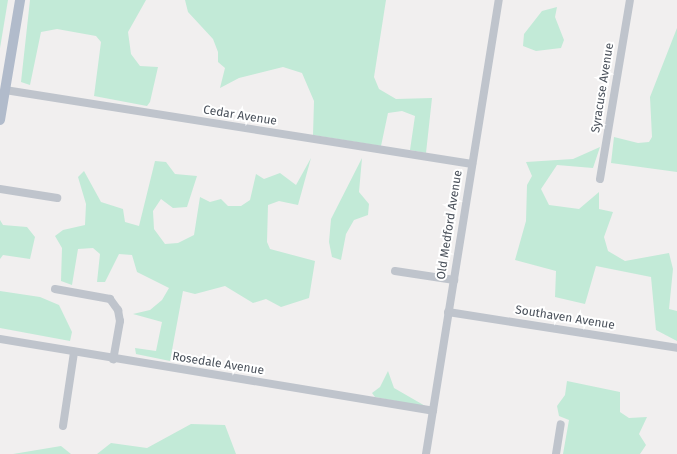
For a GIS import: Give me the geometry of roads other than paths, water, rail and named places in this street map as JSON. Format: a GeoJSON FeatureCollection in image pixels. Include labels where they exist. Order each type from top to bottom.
{"type":"FeatureCollection","features":[{"type":"Feature","properties":{"kind":"main road"},"geometry":{"type":"LineString","coordinates":[[0,120],[20,0]]}},
{"type":"Feature","properties":{"kind":"street","name":"Old Medford Avenue"},"geometry":{"type":"LineString","coordinates":[[426,454],[499,0]]}},
{"type":"Feature","properties":{"kind":"street","name":"Syracuse Avenue"},"geometry":{"type":"LineString","coordinates":[[600,179],[630,0]]}},
{"type":"Feature","properties":{"kind":"street","name":"Cedar Avenue"},"geometry":{"type":"LineString","coordinates":[[5,90],[472,164]]}},
{"type":"Feature","properties":{"kind":"street"},"geometry":{"type":"LineString","coordinates":[[0,189],[57,198]]}},
{"type":"Feature","properties":{"kind":"street"},"geometry":{"type":"LineString","coordinates":[[395,271],[454,280]]}},
{"type":"Feature","properties":{"kind":"street"},"geometry":{"type":"LineString","coordinates":[[55,289],[110,299],[118,310],[120,321],[114,359]]}},
{"type":"Feature","properties":{"kind":"street","name":"Southaven Avenue"},"geometry":{"type":"LineString","coordinates":[[448,312],[677,348]]}},
{"type":"Feature","properties":{"kind":"street","name":"Rosedale Avenue"},"geometry":{"type":"LineString","coordinates":[[0,338],[114,359],[433,411]]}},
{"type":"Feature","properties":{"kind":"street"},"geometry":{"type":"LineString","coordinates":[[63,426],[74,352]]}},
{"type":"Feature","properties":{"kind":"street"},"geometry":{"type":"LineString","coordinates":[[556,454],[561,424]]}}]}
